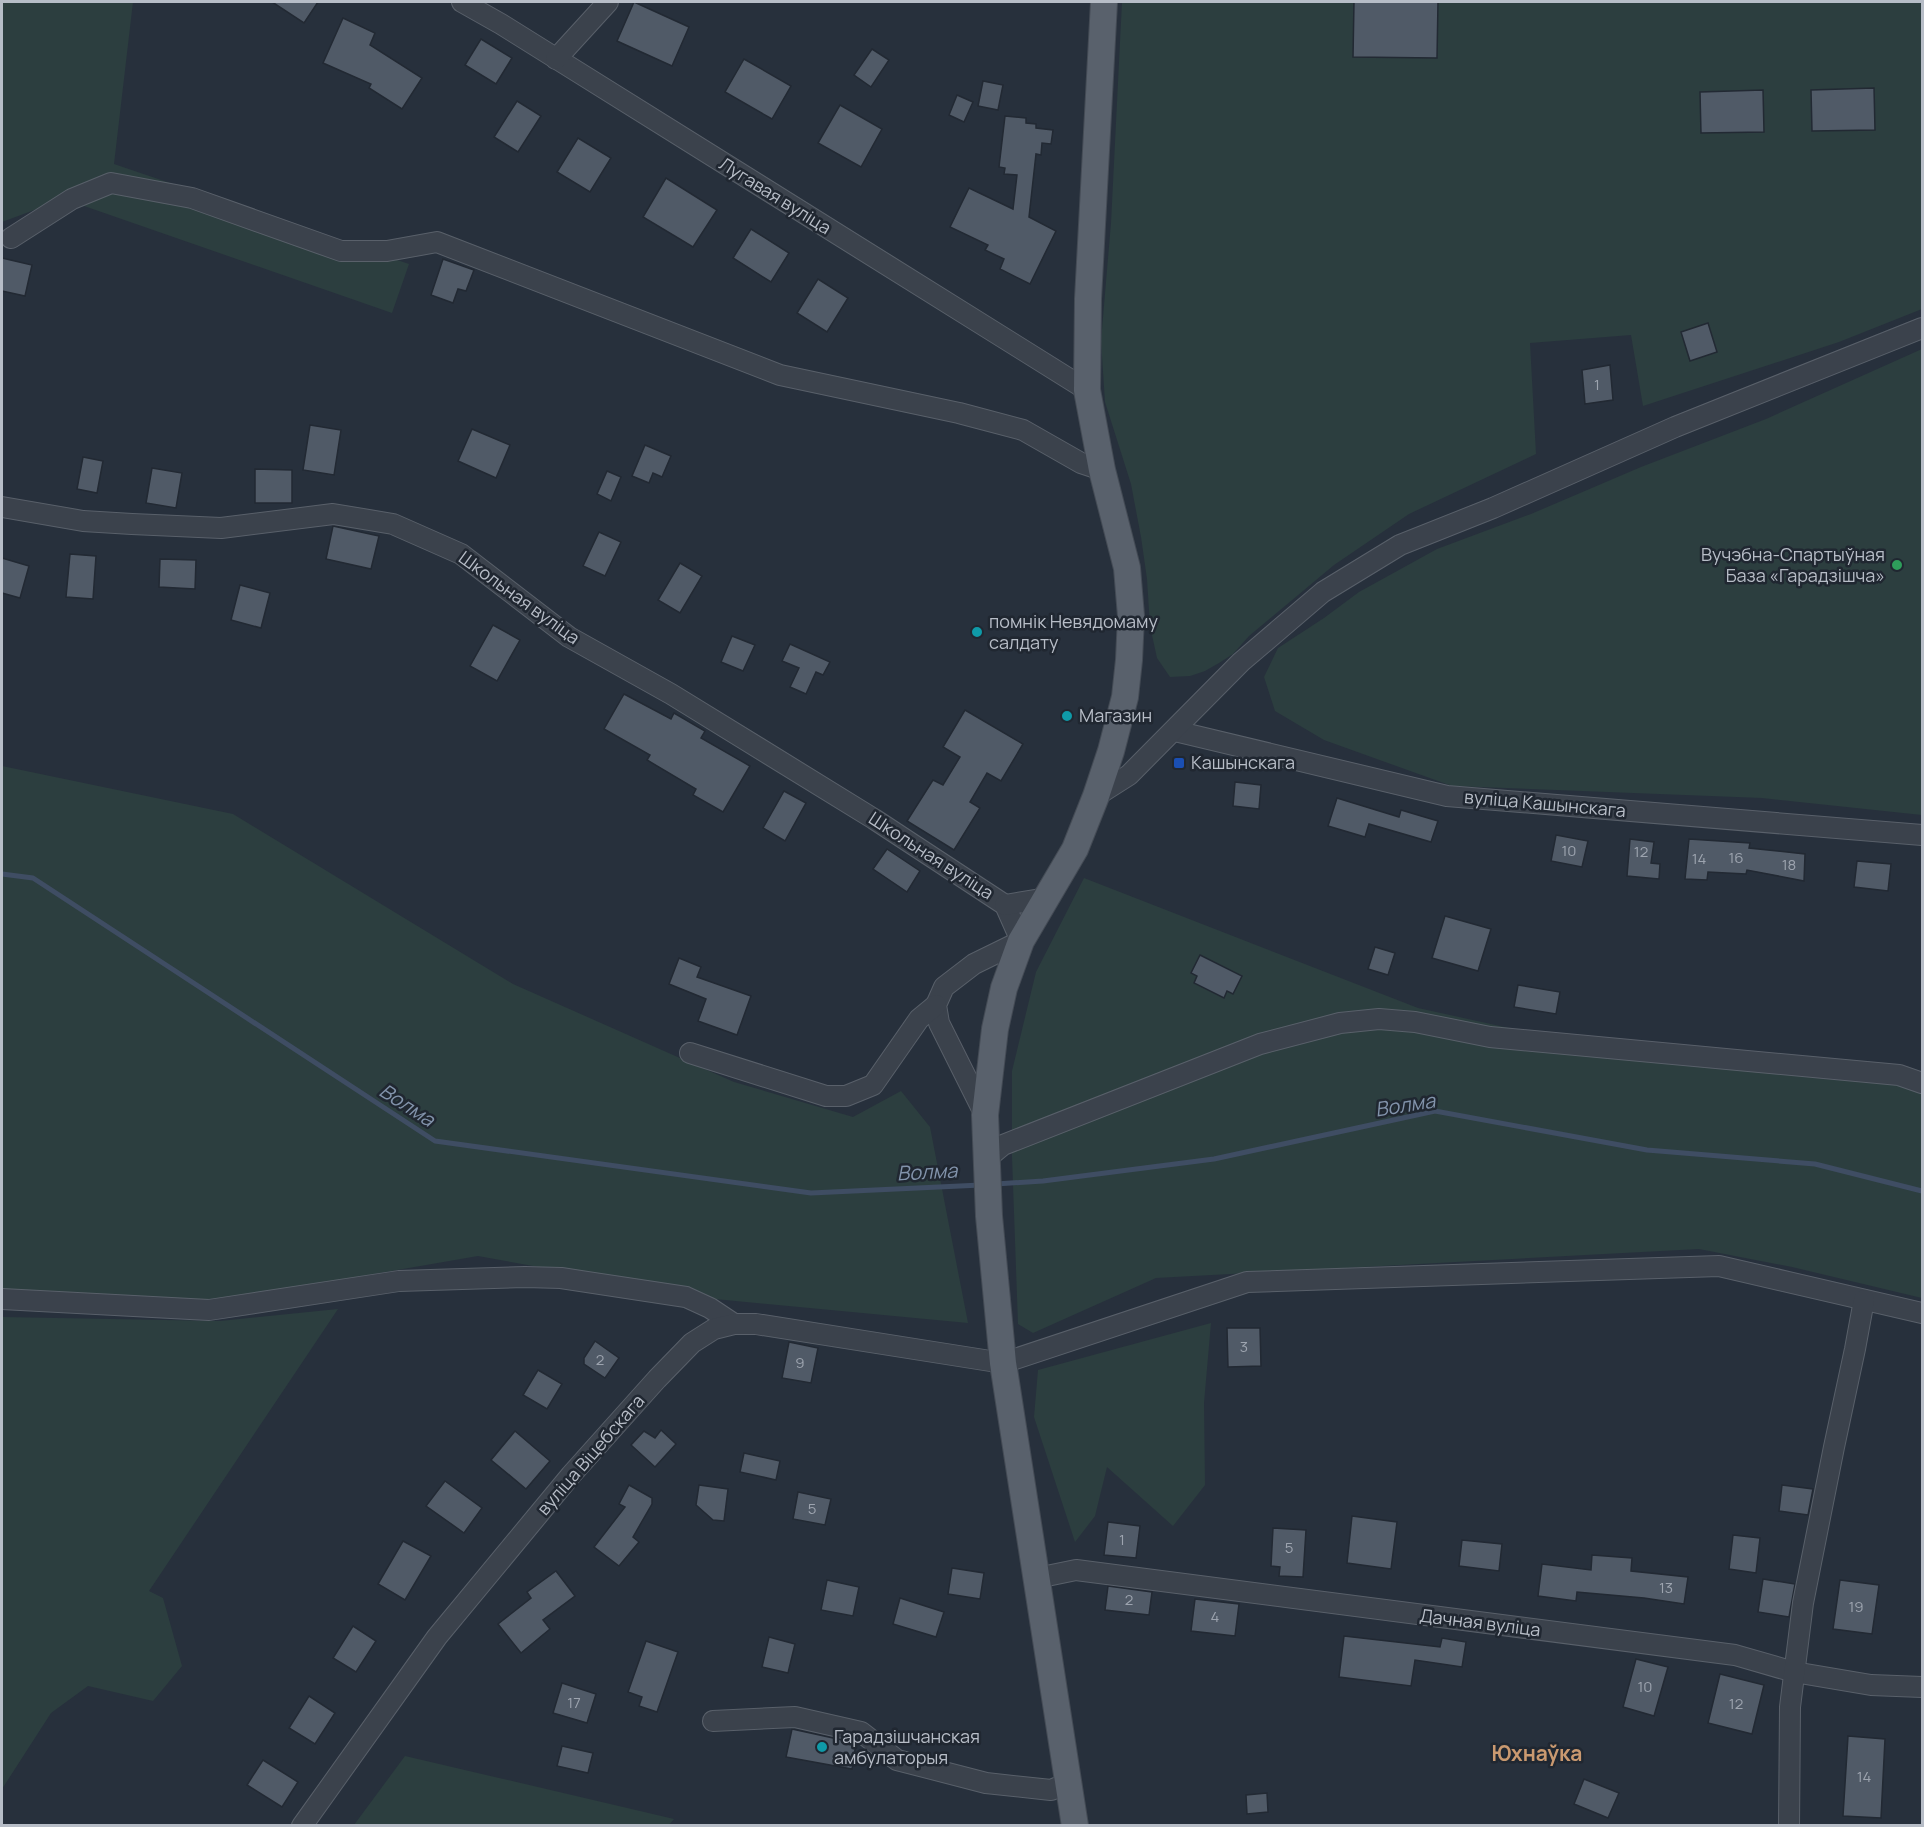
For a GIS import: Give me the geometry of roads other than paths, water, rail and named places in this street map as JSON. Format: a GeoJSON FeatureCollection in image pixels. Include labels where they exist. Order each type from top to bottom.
{"type":"FeatureCollection","features":[{"type":"Feature","properties":{"kind":"main road"},"geometry":{"type":"LineString","coordinates":[[1075,1826],[1003,1363],[989,1216],[985,1115],[995,1029],[1004,988],[1021,940],[1075,849],[1111,751],[1125,697],[1131,616],[1127,568],[1102,470],[1087,390],[1088,299],[1104,2]]}},
{"type":"Feature","properties":{"kind":"street","name":"Лугавая вуліца"},"geometry":{"type":"LineString","coordinates":[[462,2],[1087,390]]}},
{"type":"Feature","properties":{"kind":"street"},"geometry":{"type":"LineString","coordinates":[[556,59],[608,2]]}},
{"type":"Feature","properties":{"kind":"street"},"geometry":{"type":"LineString","coordinates":[[12,238],[72,199],[111,183],[192,198],[341,251],[387,252],[437,242],[780,375],[959,412],[1023,430],[1082,463],[1102,470]]}},
{"type":"Feature","properties":{"kind":"street"},"geometry":{"type":"LineString","coordinates":[[1096,796],[1130,775],[1241,662],[1323,592],[1400,545],[1493,508],[1675,427],[1923,328]]}},
{"type":"Feature","properties":{"kind":"street","name":"Школьная вуліца"},"geometry":{"type":"LineString","coordinates":[[2,507],[82,521],[221,528],[333,514],[393,524],[461,554],[569,637],[671,694],[864,812],[1005,905],[1021,940]]}},
{"type":"Feature","properties":{"kind":"street","name":"вуліца Кашынскага"},"geometry":{"type":"LineString","coordinates":[[1175,731],[1447,796],[1923,835]]}},
{"type":"Feature","properties":{"kind":"street"},"geometry":{"type":"LineString","coordinates":[[1005,905],[1047,898]]}},
{"type":"Feature","properties":{"kind":"street"},"geometry":{"type":"LineString","coordinates":[[690,1053],[826,1096],[846,1096],[873,1085],[919,1018],[936,1005],[944,987],[966,970],[1021,940]]}},
{"type":"Feature","properties":{"kind":"street"},"geometry":{"type":"LineString","coordinates":[[936,1005],[939,1023],[985,1115]]}},
{"type":"Feature","properties":{"kind":"street"},"geometry":{"type":"LineString","coordinates":[[986,1159],[1003,1145],[1260,1044],[1340,1023],[1379,1019],[1415,1022],[1490,1037],[1899,1075],[1923,1083]]}},
{"type":"Feature","properties":{"kind":"street"},"geometry":{"type":"LineString","coordinates":[[1003,1363],[1246,1282],[1719,1266],[1923,1314]]}},
{"type":"Feature","properties":{"kind":"street"},"geometry":{"type":"LineString","coordinates":[[2,1299],[209,1310],[399,1281],[561,1278],[686,1297],[710,1308],[734,1324]]}},
{"type":"Feature","properties":{"kind":"street"},"geometry":{"type":"LineString","coordinates":[[1789,1826],[1790,1707],[1803,1603],[1864,1300]]}},
{"type":"Feature","properties":{"kind":"street","name":"вуліца Віцебскага"},"geometry":{"type":"LineString","coordinates":[[302,1826],[437,1637],[571,1475],[692,1343],[714,1329],[734,1324],[756,1324],[1003,1363]]}},
{"type":"Feature","properties":{"kind":"street","name":"Дачная вуліца"},"geometry":{"type":"LineString","coordinates":[[1036,1578],[1076,1570],[1735,1655],[1794,1672],[1871,1685],[1923,1688]]}},
{"type":"Feature","properties":{"kind":"street"},"geometry":{"type":"LineString","coordinates":[[713,1721],[795,1717],[861,1732],[897,1760],[986,1783],[1051,1790],[1068,1783]]}},
{"type":"Feature","properties":{"kind":"waterway","name":"Волма"},"geometry":{"type":"LineString","coordinates":[[2,874],[33,878],[435,1141],[811,1193],[981,1185]]}},
{"type":"Feature","properties":{"kind":"waterway","name":"Волма"},"geometry":{"type":"LineString","coordinates":[[996,1184],[1043,1181],[1214,1159],[1435,1111],[1647,1150],[1815,1164],[1922,1191]]}},
{"type":"Feature","properties":{"kind":"place","name":"Вучэбна-Спартыўная База «Гарадзішча»"},"geometry":{"type":"Point","coordinates":[1897,565]}},
{"type":"Feature","properties":{"kind":"place","name":"помнік Невядомаму салдату"},"geometry":{"type":"Point","coordinates":[977,632]}},
{"type":"Feature","properties":{"kind":"place","name":"Магазин"},"geometry":{"type":"Point","coordinates":[1067,716]}},
{"type":"Feature","properties":{"kind":"place","name":"Кашынскага"},"geometry":{"type":"Point","coordinates":[1179,763]}},
{"type":"Feature","properties":{"kind":"place","name":"Гарадзішчанская амбулаторыя"},"geometry":{"type":"Point","coordinates":[822,1747]}},
{"type":"Feature","properties":{"kind":"district","name":"Юхнаўка"},"geometry":{"type":"Point","coordinates":[1537,1754]}}]}
